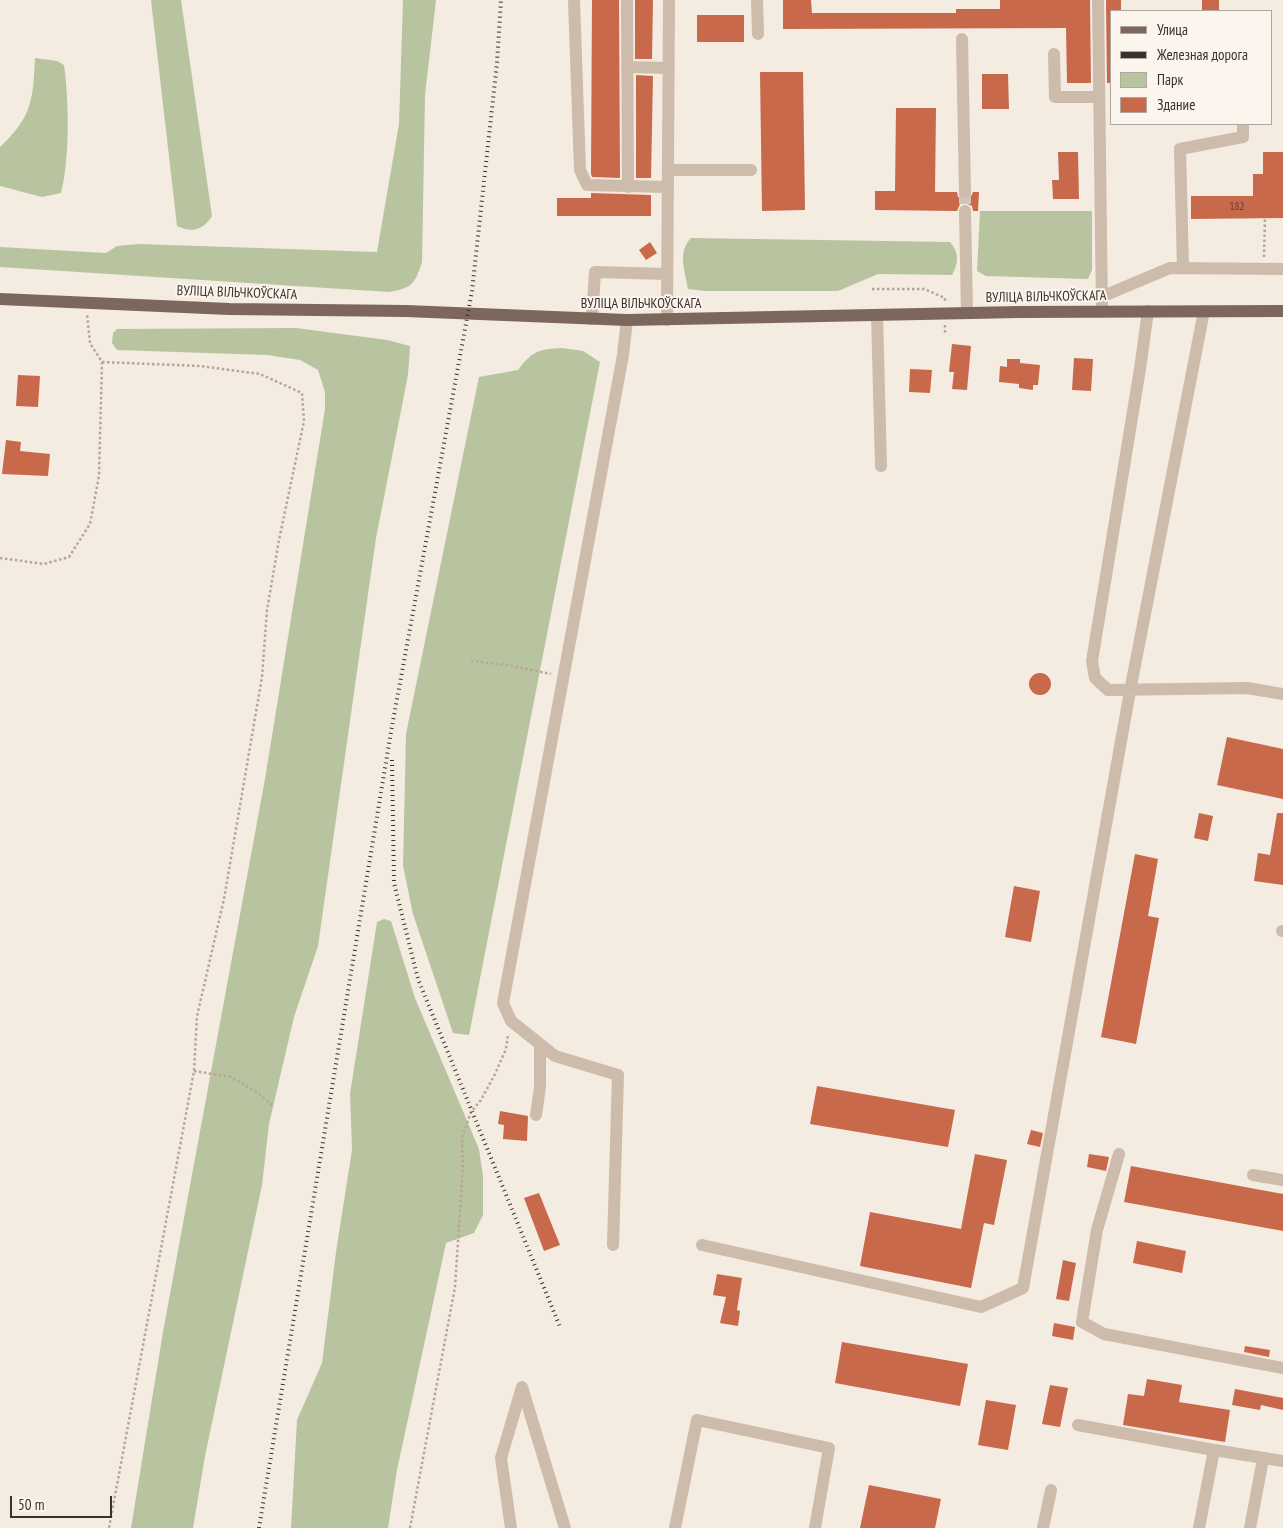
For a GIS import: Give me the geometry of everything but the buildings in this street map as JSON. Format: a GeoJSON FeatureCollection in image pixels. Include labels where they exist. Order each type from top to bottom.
{"type":"FeatureCollection","features":[{"type":"Feature","properties":{"kind":"main road","name":"ВУЛІЦА ВІЛЬЧКОЎСКАГА"},"geometry":{"type":"LineString","coordinates":[[0,299],[228,309],[406,311],[627,320],[944,313],[1283,311]]}},
{"type":"Feature","properties":{"kind":"street"},"geometry":{"type":"LineString","coordinates":[[574,0],[580,170],[587,185],[668,187]]}},
{"type":"Feature","properties":{"kind":"street"},"geometry":{"type":"LineString","coordinates":[[627,0],[628,187]]}},
{"type":"Feature","properties":{"kind":"street"},"geometry":{"type":"LineString","coordinates":[[667,320],[669,0]]}},
{"type":"Feature","properties":{"kind":"street"},"geometry":{"type":"LineString","coordinates":[[757,0],[758,34]]}},
{"type":"Feature","properties":{"kind":"street"},"geometry":{"type":"LineString","coordinates":[[1098,0],[1102,312]]}},
{"type":"Feature","properties":{"kind":"street"},"geometry":{"type":"LineString","coordinates":[[962,39],[965,192]]}},
{"type":"Feature","properties":{"kind":"street"},"geometry":{"type":"LineString","coordinates":[[1054,54],[1055,97],[1099,97]]}},
{"type":"Feature","properties":{"kind":"street"},"geometry":{"type":"LineString","coordinates":[[627,67],[668,68]]}},
{"type":"Feature","properties":{"kind":"street"},"geometry":{"type":"LineString","coordinates":[[1183,268],[1180,149],[1243,137],[1243,125]]}},
{"type":"Feature","properties":{"kind":"street"},"geometry":{"type":"LineString","coordinates":[[668,170],[752,170]]}},
{"type":"Feature","properties":{"kind":"street"},"geometry":{"type":"LineString","coordinates":[[965,211],[967,313]]}},
{"type":"Feature","properties":{"kind":"street"},"geometry":{"type":"LineString","coordinates":[[1101,297],[1170,268],[1283,269]]}},
{"type":"Feature","properties":{"kind":"street"},"geometry":{"type":"LineString","coordinates":[[592,319],[595,272],[667,274]]}},
{"type":"Feature","properties":{"kind":"street"},"geometry":{"type":"LineString","coordinates":[[1148,311],[1092,661],[1095,678],[1108,690],[1247,688],[1283,694]]}},
{"type":"Feature","properties":{"kind":"street"},"geometry":{"type":"LineString","coordinates":[[702,1245],[981,1307],[1023,1288],[1130,691],[1204,311]]}},
{"type":"Feature","properties":{"kind":"street"},"geometry":{"type":"LineString","coordinates":[[876,315],[881,466]]}},
{"type":"Feature","properties":{"kind":"street"},"geometry":{"type":"LineString","coordinates":[[613,1245],[618,1076],[555,1056],[511,1021],[503,1003],[562,676],[623,355],[627,320]]}},
{"type":"Feature","properties":{"kind":"street"},"geometry":{"type":"LineString","coordinates":[[536,1115],[540,1087],[540,1044]]}},
{"type":"Feature","properties":{"kind":"street"},"geometry":{"type":"LineString","coordinates":[[1119,1154],[1097,1230],[1082,1322],[1104,1334],[1283,1368]]}},
{"type":"Feature","properties":{"kind":"street"},"geometry":{"type":"LineString","coordinates":[[1253,1175],[1283,1180]]}},
{"type":"Feature","properties":{"kind":"street"},"geometry":{"type":"LineString","coordinates":[[511,1528],[501,1458],[522,1387],[565,1528]]}},
{"type":"Feature","properties":{"kind":"street"},"geometry":{"type":"LineString","coordinates":[[674,1528],[697,1420],[829,1448],[815,1528]]}},
{"type":"Feature","properties":{"kind":"street"},"geometry":{"type":"LineString","coordinates":[[1078,1425],[1283,1461]]}},
{"type":"Feature","properties":{"kind":"street"},"geometry":{"type":"LineString","coordinates":[[1199,1528],[1214,1450]]}},
{"type":"Feature","properties":{"kind":"street"},"geometry":{"type":"LineString","coordinates":[[1250,1528],[1263,1459]]}},
{"type":"Feature","properties":{"kind":"street"},"geometry":{"type":"LineString","coordinates":[[1043,1528],[1052,1490]]}},
{"type":"Feature","properties":{"kind":"path"},"geometry":{"type":"LineString","coordinates":[[1264,269],[1265,218]]}},
{"type":"Feature","properties":{"kind":"path"},"geometry":{"type":"LineString","coordinates":[[872,288],[924,289],[945,298],[945,335]]}},
{"type":"Feature","properties":{"kind":"path"},"geometry":{"type":"LineString","coordinates":[[0,558],[44,564],[68,557],[90,524],[99,476],[102,362],[90,343],[88,302]]}},
{"type":"Feature","properties":{"kind":"path"},"geometry":{"type":"LineString","coordinates":[[102,362],[200,366],[260,374],[302,393],[304,421],[279,540],[267,610],[262,677],[228,880],[197,1016],[194,1071],[109,1528]]}},
{"type":"Feature","properties":{"kind":"path"},"geometry":{"type":"LineString","coordinates":[[471,662],[507,665],[562,676]]}},
{"type":"Feature","properties":{"kind":"path"},"geometry":{"type":"LineString","coordinates":[[410,1528],[455,1287],[463,1166],[462,1138],[471,1112],[481,1100],[496,1074],[506,1050],[511,1021]]}},
{"type":"Feature","properties":{"kind":"path"},"geometry":{"type":"LineString","coordinates":[[194,1071],[231,1077],[258,1093],[273,1106]]}},
{"type":"Feature","properties":{"kind":"green space"},"geometry":{"type":"Polygon","coordinates":[[[151,0],[181,0],[212,216],[201,227],[192,230],[177,226],[151,0]]]}},
{"type":"Feature","properties":{"kind":"green space"},"geometry":{"type":"Polygon","coordinates":[[[403,0],[436,0],[425,95],[422,262],[415,280],[408,287],[389,292],[0,267],[0,247],[106,253],[117,246],[139,244],[377,252],[399,124],[403,0]]]}},
{"type":"Feature","properties":{"kind":"green space"},"geometry":{"type":"Polygon","coordinates":[[[35,58],[57,61],[64,65],[67,95],[66,164],[61,193],[42,197],[0,186],[0,147],[19,126],[29,107],[35,58]]]}},
{"type":"Feature","properties":{"kind":"green space"},"geometry":{"type":"Polygon","coordinates":[[[980,211],[1092,211],[1092,270],[1088,279],[986,276],[977,271],[980,211]]]}},
{"type":"Feature","properties":{"kind":"green space"},"geometry":{"type":"Polygon","coordinates":[[[691,238],[950,242],[957,254],[957,258],[956,267],[952,275],[878,274],[838,291],[706,291],[688,289],[683,256],[684,250],[691,238]]]}},
{"type":"Feature","properties":{"kind":"green space"},"geometry":{"type":"Polygon","coordinates":[[[296,328],[387,340],[410,346],[408,375],[376,538],[318,946],[294,1017],[269,1124],[262,1185],[205,1456],[193,1528],[131,1528],[163,1332],[265,779],[325,409],[325,392],[318,370],[300,360],[267,355],[117,350],[112,343],[113,333],[117,329],[296,328]]]}},
{"type":"Feature","properties":{"kind":"green space"},"geometry":{"type":"Polygon","coordinates":[[[562,348],[583,351],[600,362],[469,1035],[453,1033],[413,914],[403,866],[406,734],[479,377],[518,370],[537,352],[562,348]]]}},
{"type":"Feature","properties":{"kind":"green space"},"geometry":{"type":"Polygon","coordinates":[[[384,919],[391,921],[415,998],[479,1149],[483,1176],[483,1215],[474,1233],[446,1243],[397,1470],[388,1528],[291,1528],[297,1420],[322,1363],[336,1252],[352,1150],[350,1094],[377,922],[384,919]]]}},
{"type":"Feature","properties":{"kind":"tunnel"},"geometry":{"type":"LineString","coordinates":[[965,192],[965,211]]}},
{"type":"Feature","properties":{"kind":"railway"},"geometry":{"type":"LineString","coordinates":[[259,1528],[391,732],[472,291],[497,63],[501,0]]}},
{"type":"Feature","properties":{"kind":"railway"},"geometry":{"type":"LineString","coordinates":[[392,760],[394,883],[418,979],[560,1327]]}}]}
